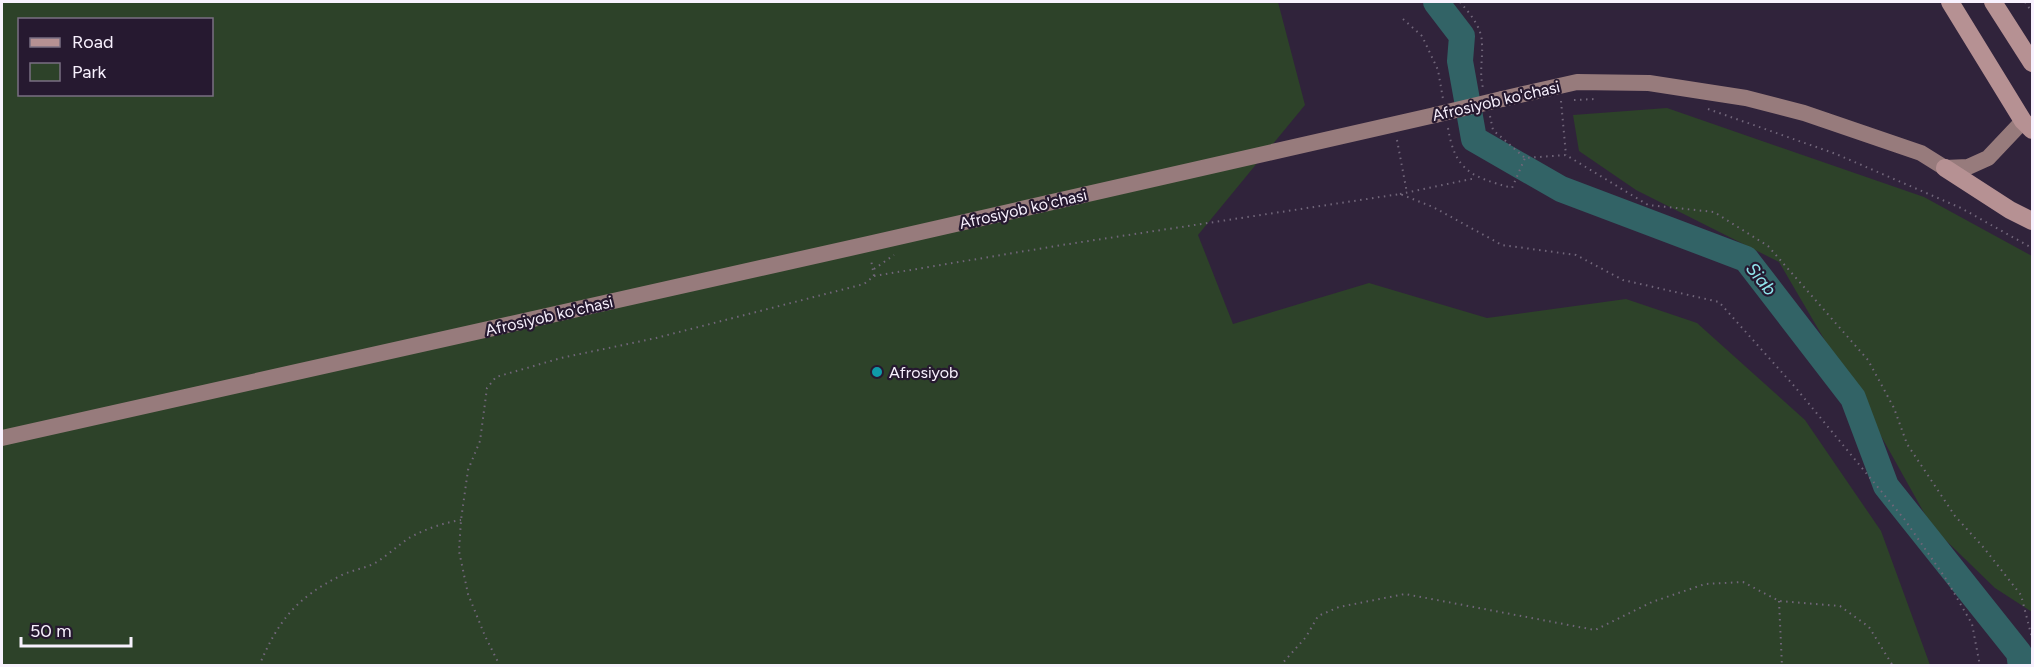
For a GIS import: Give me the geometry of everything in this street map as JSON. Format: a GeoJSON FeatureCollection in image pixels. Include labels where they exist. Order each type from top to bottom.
{"type":"FeatureCollection","features":[{"type":"Feature","properties":{"kind":"main road"},"geometry":{"type":"LineString","coordinates":[[1950,2],[2029,119]]}},
{"type":"Feature","properties":{"kind":"main road"},"geometry":{"type":"LineString","coordinates":[[1993,2],[2032,63]]}},
{"type":"Feature","properties":{"kind":"main road"},"geometry":{"type":"LineString","coordinates":[[1945,168],[2010,210],[2032,221]]}},
{"type":"Feature","properties":{"kind":"street","name":"Afrosiyob ko'chasi"},"geometry":{"type":"LineString","coordinates":[[2,438],[868,244],[1576,82],[1649,83],[1746,98],[1804,113],[1921,153],[1945,168]]}},
{"type":"Feature","properties":{"kind":"street"},"geometry":{"type":"LineString","coordinates":[[1945,168],[1968,167],[1988,158],[2029,119]]}},
{"type":"Feature","properties":{"kind":"path"},"geometry":{"type":"LineString","coordinates":[[1460,2],[1476,21],[1483,41],[1480,76],[1492,102],[1493,130],[1524,158],[1566,155],[1648,204],[1714,213],[1768,246],[1868,360],[1894,408],[1907,444],[1955,516],[2021,595],[2032,638]]}},
{"type":"Feature","properties":{"kind":"path"},"geometry":{"type":"LineString","coordinates":[[2025,2],[2032,12]]}},
{"type":"Feature","properties":{"kind":"path"},"geometry":{"type":"LineString","coordinates":[[1572,100],[1604,99]]}},
{"type":"Feature","properties":{"kind":"path"},"geometry":{"type":"LineString","coordinates":[[1561,101],[1566,155]]}},
{"type":"Feature","properties":{"kind":"path"},"geometry":{"type":"LineString","coordinates":[[1699,108],[1836,154],[1961,208],[2032,248]]}},
{"type":"Feature","properties":{"kind":"path"},"geometry":{"type":"LineString","coordinates":[[1396,131],[1407,193]]}},
{"type":"Feature","properties":{"kind":"path"},"geometry":{"type":"LineString","coordinates":[[1512,188],[1524,158]]}},
{"type":"Feature","properties":{"kind":"path"},"geometry":{"type":"LineString","coordinates":[[500,666],[468,594],[459,551],[468,470],[480,441],[487,388],[496,378],[561,358],[656,338],[864,284],[874,276],[1407,193],[1476,178]]}},
{"type":"Feature","properties":{"kind":"path"},"geometry":{"type":"LineString","coordinates":[[1400,194],[1433,207],[1502,245],[1576,255],[1623,280],[1719,302],[1795,387],[1905,520],[1946,579],[1972,624],[1980,666]]}},
{"type":"Feature","properties":{"kind":"path"},"geometry":{"type":"LineString","coordinates":[[868,244],[874,276]]}},
{"type":"Feature","properties":{"kind":"path"},"geometry":{"type":"LineString","coordinates":[[259,666],[272,636],[290,610],[308,594],[341,575],[374,563],[410,537],[442,523],[461,520]]}},
{"type":"Feature","properties":{"kind":"path"},"geometry":{"type":"LineString","coordinates":[[1280,666],[1306,637],[1318,616],[1339,607],[1405,594],[1595,630],[1652,602],[1705,584],[1743,582],[1779,601],[1840,606],[1869,627],[1893,666]]}},
{"type":"Feature","properties":{"kind":"path"},"geometry":{"type":"LineString","coordinates":[[1779,601],[1782,666]]}},
{"type":"Feature","properties":{"kind":"green space","name":"Afrosiyob"},"geometry":{"type":"Polygon","coordinates":[[[2,2],[1278,2],[1305,105],[1198,235],[1233,324],[1369,283],[1487,318],[1626,299],[1697,323],[1805,420],[1881,531],[1930,665],[2,665],[2,2]]]}},
{"type":"Feature","properties":{"kind":"green space"},"geometry":{"type":"Polygon","coordinates":[[[1667,108],[1924,197],[2032,256],[2032,612],[1995,588],[1932,527],[1779,262],[1636,190],[1579,151],[1573,115],[1667,108]]]}},
{"type":"Feature","properties":{"kind":"waterway","name":"Siab"},"geometry":{"type":"LineString","coordinates":[[1436,2],[1462,36],[1460,61],[1474,139],[1561,189],[1746,259],[1853,398],[1886,486],[2019,653],[2021,666]]}},
{"type":"Feature","properties":{"kind":"place","name":"Afrosiyob"},"geometry":{"type":"Point","coordinates":[877,372]}}]}
